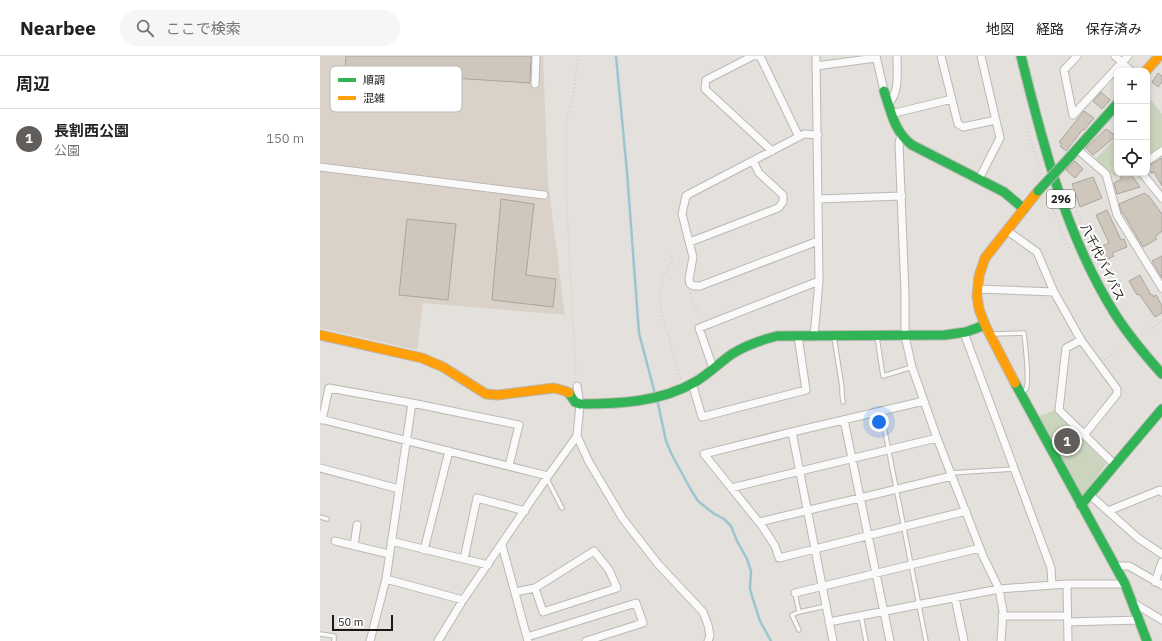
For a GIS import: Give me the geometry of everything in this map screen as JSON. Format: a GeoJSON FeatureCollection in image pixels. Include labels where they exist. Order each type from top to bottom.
{"type":"FeatureCollection","features":[{"type":"Feature","properties":{"kind":"main road","name":"八千代バイパス"},"geometry":{"type":"LineString","coordinates":[[1021,56],[1037,122],[1057,190],[1075,235],[1115,314],[1139,347],[1162,374]]}},
{"type":"Feature","properties":{"kind":"main road"},"geometry":{"type":"LineString","coordinates":[[1149,68],[1159,56]]}},
{"type":"Feature","properties":{"kind":"main road"},"geometry":{"type":"LineString","coordinates":[[884,91],[901,135],[912,145],[1004,192],[1024,209]]}},
{"type":"Feature","properties":{"kind":"main road"},"geometry":{"type":"LineString","coordinates":[[1114,107],[1038,191],[985,258],[979,276],[979,309],[985,324],[1021,394],[1125,584],[1147,641]]}},
{"type":"Feature","properties":{"kind":"main road"},"geometry":{"type":"LineString","coordinates":[[320,335],[422,358],[443,367],[486,394],[498,395],[554,388],[565,391],[571,395],[575,402],[580,404],[647,400],[666,395],[692,383],[737,350],[757,341],[777,336],[905,336],[964,333],[980,328],[985,324]]}},
{"type":"Feature","properties":{"kind":"main road"},"geometry":{"type":"LineString","coordinates":[[1081,505],[1114,464],[1155,416],[1162,410]]}},
{"type":"Feature","properties":{"kind":"street"},"geometry":{"type":"LineString","coordinates":[[535,84],[536,56]]}},
{"type":"Feature","properties":{"kind":"street"},"geometry":{"type":"LineString","coordinates":[[753,56],[706,80],[705,89],[772,151]]}},
{"type":"Feature","properties":{"kind":"street"},"geometry":{"type":"LineString","coordinates":[[757,56],[760,56],[799,138]]}},
{"type":"Feature","properties":{"kind":"street"},"geometry":{"type":"LineString","coordinates":[[814,336],[819,281],[816,56]]}},
{"type":"Feature","properties":{"kind":"street"},"geometry":{"type":"LineString","coordinates":[[888,104],[894,98],[896,90],[897,56]]}},
{"type":"Feature","properties":{"kind":"street"},"geometry":{"type":"LineString","coordinates":[[941,56],[958,124],[963,127],[996,120]]}},
{"type":"Feature","properties":{"kind":"street"},"geometry":{"type":"LineString","coordinates":[[979,178],[1000,138],[981,56]]}},
{"type":"Feature","properties":{"kind":"street"},"geometry":{"type":"LineString","coordinates":[[1077,56],[1064,70],[1073,115],[1128,56]]}},
{"type":"Feature","properties":{"kind":"street"},"geometry":{"type":"LineString","coordinates":[[1115,56],[1128,68]]}},
{"type":"Feature","properties":{"kind":"street"},"geometry":{"type":"LineString","coordinates":[[816,66],[876,57],[884,91]]}},
{"type":"Feature","properties":{"kind":"street"},"geometry":{"type":"LineString","coordinates":[[892,114],[952,99]]}},
{"type":"Feature","properties":{"kind":"street"},"geometry":{"type":"LineString","coordinates":[[818,135],[804,134],[799,138],[686,196],[682,214],[693,257],[689,279],[690,284],[694,286],[700,286],[818,241]]}},
{"type":"Feature","properties":{"kind":"street"},"geometry":{"type":"LineString","coordinates":[[901,135],[899,143],[902,196],[905,336],[912,367],[937,438],[980,548],[999,589],[1002,616],[1001,641]]}},
{"type":"Feature","properties":{"kind":"street"},"geometry":{"type":"LineString","coordinates":[[1077,149],[1106,174],[1117,216],[1162,288]]}},
{"type":"Feature","properties":{"kind":"street"},"geometry":{"type":"LineString","coordinates":[[1150,159],[1162,151]]}},
{"type":"Feature","properties":{"kind":"street"},"geometry":{"type":"LineString","coordinates":[[690,242],[778,208],[783,202],[784,195],[759,173],[752,161]]}},
{"type":"Feature","properties":{"kind":"street"},"geometry":{"type":"LineString","coordinates":[[320,167],[544,194]]}},
{"type":"Feature","properties":{"kind":"street"},"geometry":{"type":"LineString","coordinates":[[1144,176],[1161,196]]}},
{"type":"Feature","properties":{"kind":"street"},"geometry":{"type":"LineString","coordinates":[[818,199],[902,196]]}},
{"type":"Feature","properties":{"kind":"street"},"geometry":{"type":"LineString","coordinates":[[1006,230],[1037,252],[1054,292],[1081,340],[1117,389],[1117,394],[1084,435]]}},
{"type":"Feature","properties":{"kind":"street"},"geometry":{"type":"LineString","coordinates":[[713,368],[699,328],[819,281]]}},
{"type":"Feature","properties":{"kind":"street"},"geometry":{"type":"LineString","coordinates":[[978,289],[1054,292]]}},
{"type":"Feature","properties":{"kind":"street"},"geometry":{"type":"LineString","coordinates":[[964,333],[1051,568],[1052,585]]}},
{"type":"Feature","properties":{"kind":"street"},"geometry":{"type":"LineString","coordinates":[[692,383],[702,416],[806,390],[798,336]]}},
{"type":"Feature","properties":{"kind":"street"},"geometry":{"type":"LineString","coordinates":[[1081,340],[1066,348],[1059,410],[1114,464]]}},
{"type":"Feature","properties":{"kind":"street"},"geometry":{"type":"LineString","coordinates":[[577,386],[580,404],[577,436],[589,462],[623,519],[658,564],[703,612],[710,636],[708,641]]}},
{"type":"Feature","properties":{"kind":"street"},"geometry":{"type":"LineString","coordinates":[[509,466],[519,425],[329,388],[321,420],[406,440],[547,477]]}},
{"type":"Feature","properties":{"kind":"street"},"geometry":{"type":"LineString","coordinates":[[924,402],[704,454],[759,522],[775,546],[779,558],[904,526],[966,512]]}},
{"type":"Feature","properties":{"kind":"street"},"geometry":{"type":"LineString","coordinates":[[370,641],[386,579],[412,403]]}},
{"type":"Feature","properties":{"kind":"street"},"geometry":{"type":"LineString","coordinates":[[844,420],[890,641]]}},
{"type":"Feature","properties":{"kind":"street"},"geometry":{"type":"LineString","coordinates":[[792,432],[833,641]]}},
{"type":"Feature","properties":{"kind":"street"},"geometry":{"type":"LineString","coordinates":[[438,641],[463,600],[547,477],[577,436]]}},
{"type":"Feature","properties":{"kind":"street"},"geometry":{"type":"LineString","coordinates":[[731,488],[937,438]]}},
{"type":"Feature","properties":{"kind":"street"},"geometry":{"type":"LineString","coordinates":[[424,550],[449,451]]}},
{"type":"Feature","properties":{"kind":"street"},"geometry":{"type":"LineString","coordinates":[[320,468],[399,489]]}},
{"type":"Feature","properties":{"kind":"street"},"geometry":{"type":"LineString","coordinates":[[759,522],[896,489],[951,474]]}},
{"type":"Feature","properties":{"kind":"street"},"geometry":{"type":"LineString","coordinates":[[1108,510],[1160,490],[1162,492]]}},
{"type":"Feature","properties":{"kind":"street"},"geometry":{"type":"LineString","coordinates":[[1090,495],[1138,538],[1162,554]]}},
{"type":"Feature","properties":{"kind":"street"},"geometry":{"type":"LineString","coordinates":[[464,559],[477,498],[525,510]]}},
{"type":"Feature","properties":{"kind":"street"},"geometry":{"type":"LineString","coordinates":[[354,546],[357,525]]}},
{"type":"Feature","properties":{"kind":"street"},"geometry":{"type":"LineString","coordinates":[[335,541],[389,554]]}},
{"type":"Feature","properties":{"kind":"street"},"geometry":{"type":"LineString","coordinates":[[391,541],[488,565]]}},
{"type":"Feature","properties":{"kind":"street"},"geometry":{"type":"LineString","coordinates":[[502,545],[528,639],[636,603],[643,623],[586,641]]}},
{"type":"Feature","properties":{"kind":"street"},"geometry":{"type":"LineString","coordinates":[[795,593],[980,548]]}},
{"type":"Feature","properties":{"kind":"street"},"geometry":{"type":"LineString","coordinates":[[515,592],[535,588],[594,551],[609,570],[617,588],[543,612],[535,588]]}},
{"type":"Feature","properties":{"kind":"street"},"geometry":{"type":"LineString","coordinates":[[1155,582],[1162,562]]}},
{"type":"Feature","properties":{"kind":"street"},"geometry":{"type":"LineString","coordinates":[[1115,566],[1129,566],[1162,586]]}},
{"type":"Feature","properties":{"kind":"street"},"geometry":{"type":"LineString","coordinates":[[386,579],[463,600]]}},
{"type":"Feature","properties":{"kind":"street"},"geometry":{"type":"LineString","coordinates":[[1067,584],[1068,641]]}},
{"type":"Feature","properties":{"kind":"street"},"geometry":{"type":"LineString","coordinates":[[829,622],[999,589],[1067,584],[1125,584]]}},
{"type":"Feature","properties":{"kind":"street"},"geometry":{"type":"LineString","coordinates":[[955,598],[964,641]]}},
{"type":"Feature","properties":{"kind":"street"},"geometry":{"type":"LineString","coordinates":[[1132,602],[1162,620]]}},
{"type":"Feature","properties":{"kind":"street"},"geometry":{"type":"LineString","coordinates":[[1002,616],[1140,620]]}},
{"type":"Feature","properties":{"kind":"lane"},"geometry":{"type":"LineString","coordinates":[[990,334],[1024,333],[1027,361],[1027,386],[1026,390],[1021,394]]}},
{"type":"Feature","properties":{"kind":"lane"},"geometry":{"type":"LineString","coordinates":[[833,336],[842,387],[843,402]]}},
{"type":"Feature","properties":{"kind":"lane"},"geometry":{"type":"LineString","coordinates":[[877,336],[883,376],[912,367]]}},
{"type":"Feature","properties":{"kind":"lane"},"geometry":{"type":"LineString","coordinates":[[881,411],[926,641]]}},
{"type":"Feature","properties":{"kind":"lane"},"geometry":{"type":"LineString","coordinates":[[951,474],[1014,469]]}},
{"type":"Feature","properties":{"kind":"lane"},"geometry":{"type":"LineString","coordinates":[[547,477],[562,508]]}},
{"type":"Feature","properties":{"kind":"lane"},"geometry":{"type":"LineString","coordinates":[[320,517],[327,519]]}},
{"type":"Feature","properties":{"kind":"lane"},"geometry":{"type":"LineString","coordinates":[[795,593],[800,612]]}},
{"type":"Feature","properties":{"kind":"lane"},"geometry":{"type":"LineString","coordinates":[[799,630],[792,615],[826,606]]}},
{"type":"Feature","properties":{"kind":"lane"},"geometry":{"type":"LineString","coordinates":[[861,616],[866,641]]}},
{"type":"Feature","properties":{"kind":"lane"},"geometry":{"type":"LineString","coordinates":[[320,634],[334,636],[334,641]]}},
{"type":"Feature","properties":{"kind":"path"},"geometry":{"type":"LineString","coordinates":[[577,386],[575,330],[567,220],[566,124],[574,91],[578,56]]}},
{"type":"Feature","properties":{"kind":"path"},"geometry":{"type":"LineString","coordinates":[[1070,193],[1083,226]]}},
{"type":"Feature","properties":{"kind":"path"},"geometry":{"type":"LineString","coordinates":[[1088,238],[1102,269]]}},
{"type":"Feature","properties":{"kind":"path"},"geometry":{"type":"LineString","coordinates":[[671,256],[673,264],[663,275],[660,296],[662,316],[683,388]]}},
{"type":"Feature","properties":{"kind":"path"},"geometry":{"type":"LineString","coordinates":[[694,286],[690,294],[703,326]]}},
{"type":"Feature","properties":{"kind":"path"},"geometry":{"type":"LineString","coordinates":[[1141,335],[1162,321]]}},
{"type":"Feature","properties":{"kind":"path"},"geometry":{"type":"LineString","coordinates":[[1098,363],[1125,346]]}},
{"type":"Feature","properties":{"kind":"shaded area"},"geometry":{"type":"Polygon","coordinates":[[[320,56],[543,56],[548,182],[565,315],[423,303],[417,350],[320,328],[320,56]]]}},
{"type":"Feature","properties":{"kind":"green space"},"geometry":{"type":"Polygon","coordinates":[[[1151,100],[1162,114],[1162,146],[1150,154],[1150,104],[1151,100]]]}},
{"type":"Feature","properties":{"kind":"green space"},"geometry":{"type":"Polygon","coordinates":[[[1114,139],[1114,175],[1095,160],[1114,139]]]}},
{"type":"Feature","properties":{"kind":"green space"},"geometry":{"type":"Polygon","coordinates":[[[1055,410],[1106,464],[1082,499],[1037,417],[1055,410]]]}},
{"type":"Feature","properties":{"kind":"building"},"geometry":{"type":"Polygon","coordinates":[[[346,56],[531,56],[530,83],[462,79],[462,66],[345,66],[346,56]]]}},
{"type":"Feature","properties":{"kind":"building"},"geometry":{"type":"Polygon","coordinates":[[[1158,73],[1162,76],[1162,82],[1158,87],[1152,82],[1158,73]]]}},
{"type":"Feature","properties":{"kind":"building"},"geometry":{"type":"Polygon","coordinates":[[[1101,92],[1110,100],[1102,109],[1093,101],[1101,92]]]}},
{"type":"Feature","properties":{"kind":"building"},"geometry":{"type":"Polygon","coordinates":[[[1084,111],[1094,118],[1084,130],[1083,129],[1066,151],[1060,146],[1062,144],[1059,142],[1084,111]]]}},
{"type":"Feature","properties":{"kind":"building"},"geometry":{"type":"Polygon","coordinates":[[[1106,129],[1114,135],[1114,138],[1093,155],[1086,148],[1106,129]]]}},
{"type":"Feature","properties":{"kind":"building"},"geometry":{"type":"Polygon","coordinates":[[[1162,158],[1162,186],[1154,172],[1151,173],[1150,172],[1150,165],[1162,158]]]}},
{"type":"Feature","properties":{"kind":"building"},"geometry":{"type":"Polygon","coordinates":[[[1075,161],[1083,169],[1075,178],[1066,170],[1075,161]]]}},
{"type":"Feature","properties":{"kind":"building"},"geometry":{"type":"Polygon","coordinates":[[[1120,176],[1132,176],[1140,187],[1117,194],[1114,183],[1122,179],[1120,176]]]}},
{"type":"Feature","properties":{"kind":"building"},"geometry":{"type":"Polygon","coordinates":[[[1093,177],[1102,198],[1080,207],[1072,184],[1093,177]]]}},
{"type":"Feature","properties":{"kind":"building"},"geometry":{"type":"Polygon","coordinates":[[[1145,193],[1162,214],[1162,231],[1155,237],[1157,239],[1143,247],[1122,213],[1119,204],[1145,193]]]}},
{"type":"Feature","properties":{"kind":"building"},"geometry":{"type":"Polygon","coordinates":[[[501,199],[534,204],[526,275],[556,279],[553,307],[492,300],[501,199]]]}},
{"type":"Feature","properties":{"kind":"building"},"geometry":{"type":"Polygon","coordinates":[[[1107,210],[1121,240],[1124,239],[1127,247],[1112,253],[1114,256],[1104,261],[1098,248],[1109,243],[1096,215],[1107,210]]]}},
{"type":"Feature","properties":{"kind":"building"},"geometry":{"type":"Polygon","coordinates":[[[407,219],[456,224],[448,300],[399,295],[407,219]]]}},
{"type":"Feature","properties":{"kind":"building"},"geometry":{"type":"Polygon","coordinates":[[[1162,256],[1162,278],[1152,261],[1162,256]]]}},
{"type":"Feature","properties":{"kind":"building"},"geometry":{"type":"Polygon","coordinates":[[[1140,275],[1151,295],[1152,294],[1153,297],[1156,295],[1162,306],[1162,313],[1155,317],[1139,294],[1137,295],[1129,281],[1140,275]]]}},
{"type":"Feature","properties":{"kind":"waterway"},"geometry":{"type":"LineString","coordinates":[[616,56],[627,172],[639,333],[655,394]]}},
{"type":"Feature","properties":{"kind":"waterway"},"geometry":{"type":"LineString","coordinates":[[657,399],[666,441],[690,488],[698,501],[713,513],[724,519],[731,526],[747,559],[751,571],[750,589],[752,596],[760,621],[771,641]]}},
{"type":"Feature","properties":{"kind":"traffic: fast"},"geometry":{"type":"LineString","coordinates":[[1021,56],[1047,156],[1070,222],[1083,253],[1115,314],[1137,345],[1162,374]]}},
{"type":"Feature","properties":{"kind":"traffic: fast"},"geometry":{"type":"LineString","coordinates":[[884,91],[894,121],[906,140],[912,145],[1004,192],[1024,209]]}},
{"type":"Feature","properties":{"kind":"traffic: fast"},"geometry":{"type":"LineString","coordinates":[[1068,159],[1114,107]]}},
{"type":"Feature","properties":{"kind":"traffic: fast"},"geometry":{"type":"LineString","coordinates":[[1038,191],[1068,159]]}},
{"type":"Feature","properties":{"kind":"traffic: fast"},"geometry":{"type":"LineString","coordinates":[[569,393],[575,402],[580,404],[625,402],[654,398],[682,389],[695,382],[737,351],[754,343],[777,336],[945,335],[966,332],[985,325]]}},
{"type":"Feature","properties":{"kind":"traffic: fast"},"geometry":{"type":"LineString","coordinates":[[1015,383],[1125,584],[1147,641]]}},
{"type":"Feature","properties":{"kind":"traffic: fast"},"geometry":{"type":"LineString","coordinates":[[1081,505],[1162,409]]}},
{"type":"Feature","properties":{"kind":"traffic: slow"},"geometry":{"type":"LineString","coordinates":[[1149,68],[1159,56]]}},
{"type":"Feature","properties":{"kind":"traffic: slow"},"geometry":{"type":"LineString","coordinates":[[1015,383],[985,325],[979,309],[977,296],[979,276],[985,258],[1038,191]]}},
{"type":"Feature","properties":{"kind":"traffic: slow"},"geometry":{"type":"LineString","coordinates":[[320,335],[422,358],[443,367],[486,394],[498,395],[554,388],[569,393]]}},
{"type":"Feature","properties":{"kind":"place","name":"長割西公園"},"geometry":{"type":"Point","coordinates":[1067,441]}}]}
